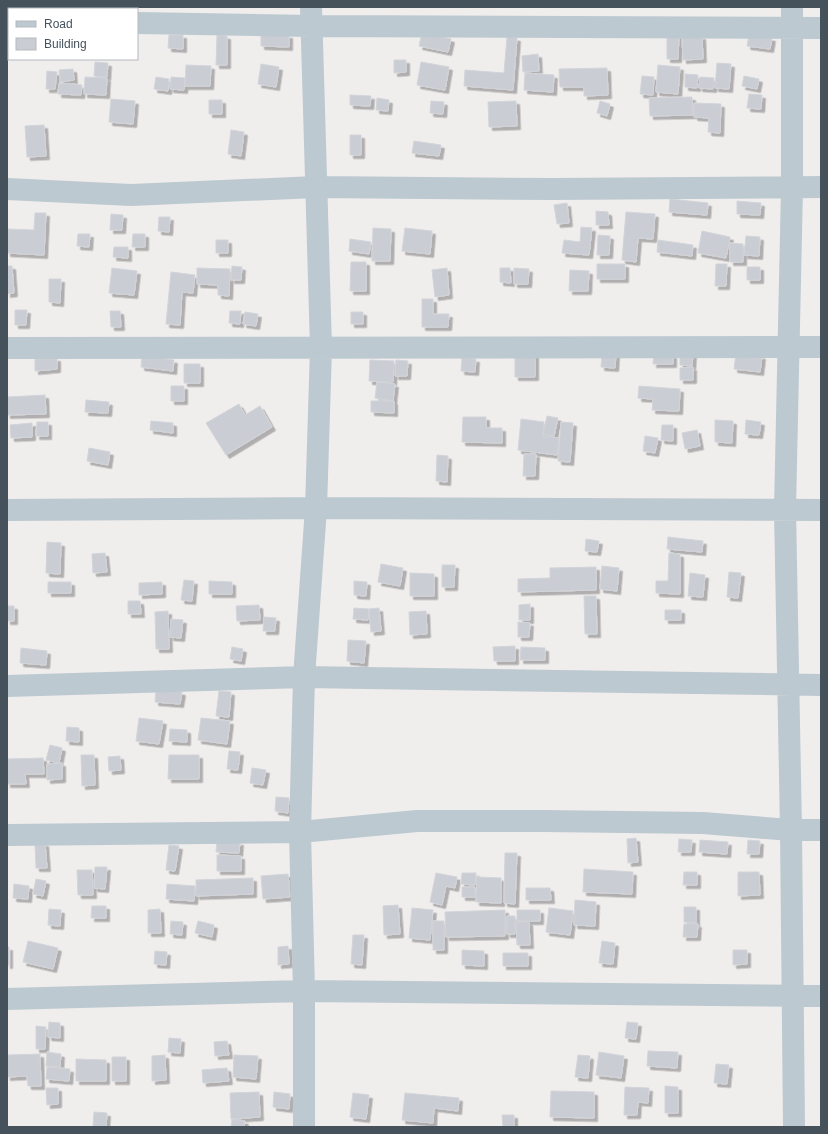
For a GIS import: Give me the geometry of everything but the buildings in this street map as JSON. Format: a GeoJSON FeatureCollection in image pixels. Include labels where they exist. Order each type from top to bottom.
{"type":"FeatureCollection","features":[{"type":"Feature","properties":{"kind":"street"},"geometry":{"type":"LineString","coordinates":[[304,1127],[304,992],[300,832],[304,677],[316,508],[322,348],[311,17]]}},
{"type":"Feature","properties":{"kind":"street"},"geometry":{"type":"LineString","coordinates":[[138,23],[311,17],[791,18],[821,28]]}},
{"type":"Feature","properties":{"kind":"street"},"geometry":{"type":"LineString","coordinates":[[791,18],[792,188],[785,509],[791,830],[794,1127]]}},
{"type":"Feature","properties":{"kind":"street"},"geometry":{"type":"LineString","coordinates":[[7,189],[131,195],[316,187],[552,189],[821,187]]}},
{"type":"Feature","properties":{"kind":"street"},"geometry":{"type":"LineString","coordinates":[[7,348],[821,347]]}},
{"type":"Feature","properties":{"kind":"street"},"geometry":{"type":"LineString","coordinates":[[7,510],[316,508],[821,510]]}},
{"type":"Feature","properties":{"kind":"street"},"geometry":{"type":"LineString","coordinates":[[7,686],[304,677],[788,686],[821,685]]}},
{"type":"Feature","properties":{"kind":"street"},"geometry":{"type":"LineString","coordinates":[[7,835],[300,832],[425,821],[544,820],[703,823],[791,830],[821,830]]}},
{"type":"Feature","properties":{"kind":"street"},"geometry":{"type":"LineString","coordinates":[[7,999],[304,992],[821,996]]}}]}
